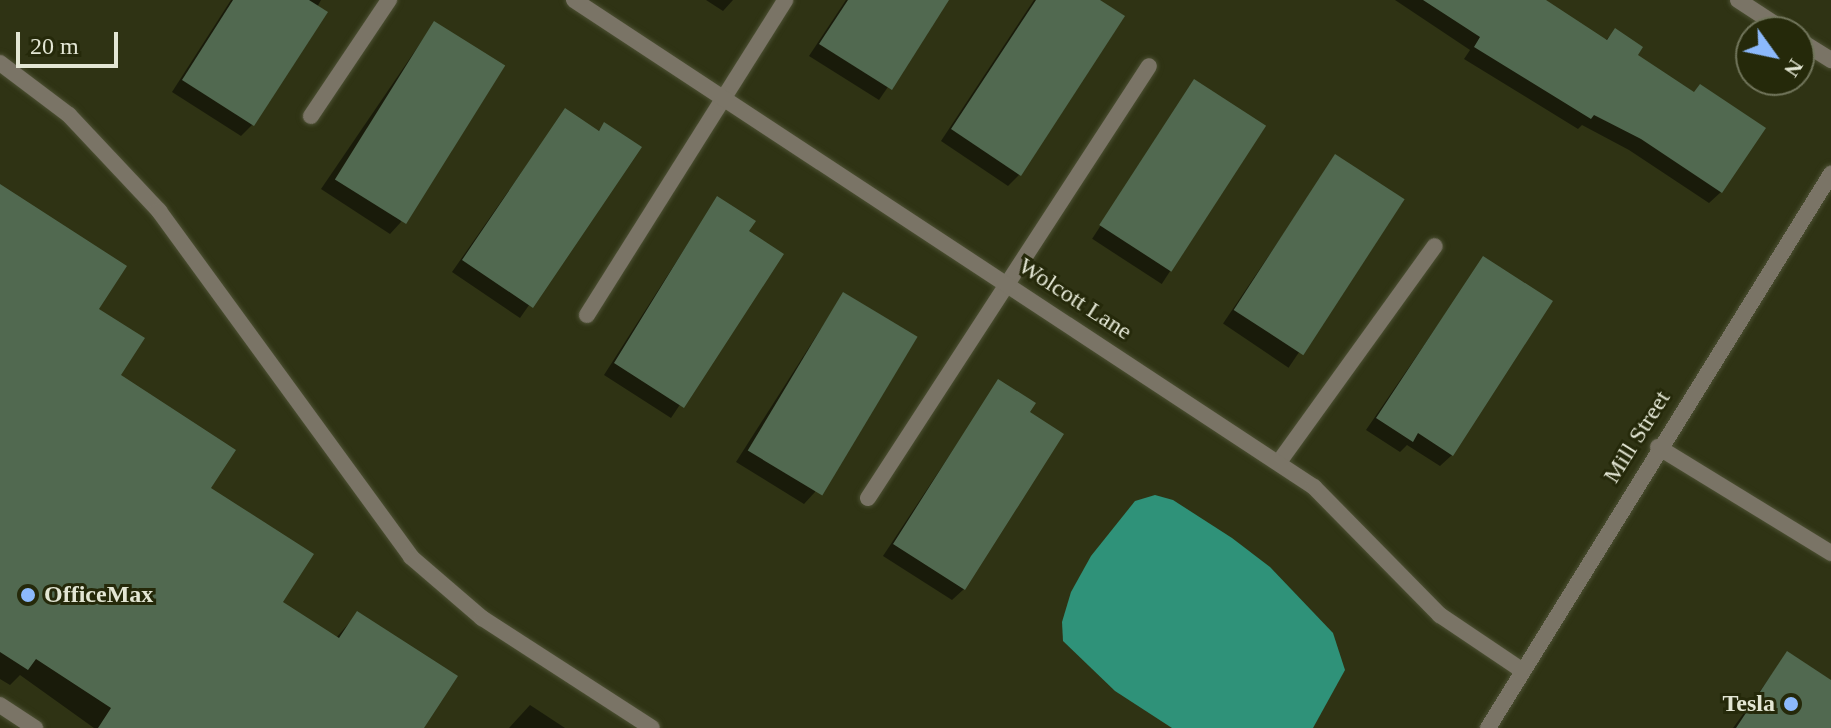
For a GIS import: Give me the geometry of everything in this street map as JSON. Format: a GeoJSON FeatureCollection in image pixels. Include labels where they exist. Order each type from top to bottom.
{"type":"FeatureCollection","features":[{"type":"Feature","properties":{"kind":"street"},"geometry":{"type":"LineString","coordinates":[[311,116],[389,0]]}},
{"type":"Feature","properties":{"kind":"street","name":"Wolcott Lane"},"geometry":{"type":"LineString","coordinates":[[574,0],[1279,462],[1345,514],[1440,615],[1523,671]]}},
{"type":"Feature","properties":{"kind":"street"},"geometry":{"type":"LineString","coordinates":[[587,315],[785,0]]}},
{"type":"Feature","properties":{"kind":"street"},"geometry":{"type":"LineString","coordinates":[[1738,0],[1762,16]]}},
{"type":"Feature","properties":{"kind":"street"},"geometry":{"type":"LineString","coordinates":[[0,63],[69,115],[159,211],[411,557],[482,618],[652,728]]}},
{"type":"Feature","properties":{"kind":"street"},"geometry":{"type":"LineString","coordinates":[[868,498],[1004,282],[1149,66]]}},
{"type":"Feature","properties":{"kind":"street","name":"Mill Street"},"geometry":{"type":"LineString","coordinates":[[1488,728],[1658,447],[1831,174]]}},
{"type":"Feature","properties":{"kind":"street"},"geometry":{"type":"LineString","coordinates":[[1279,462],[1435,246]]}},
{"type":"Feature","properties":{"kind":"street"},"geometry":{"type":"LineString","coordinates":[[1658,447],[1831,553]]}},
{"type":"Feature","properties":{"kind":"street"},"geometry":{"type":"LineString","coordinates":[[0,705],[35,728]]}},
{"type":"Feature","properties":{"kind":"water"},"geometry":{"type":"Polygon","coordinates":[[[1155,495],[1173,500],[1270,567],[1333,633],[1345,670],[1313,728],[1172,728],[1115,691],[1063,641],[1062,622],[1071,592],[1091,556],[1135,501],[1155,495]]]}},
{"type":"Feature","properties":{"kind":"building"},"geometry":{"type":"Polygon","coordinates":[[[233,0],[309,0],[328,12],[254,126],[182,80],[233,0]]]}},
{"type":"Feature","properties":{"kind":"building"},"geometry":{"type":"Polygon","coordinates":[[[848,0],[949,0],[892,90],[819,44],[848,0]]]}},
{"type":"Feature","properties":{"kind":"building"},"geometry":{"type":"Polygon","coordinates":[[[1036,0],[1100,0],[1125,16],[1021,176],[951,129],[1036,0]]]}},
{"type":"Feature","properties":{"kind":"building"},"geometry":{"type":"Polygon","coordinates":[[[1423,0],[1546,0],[1607,40],[1615,28],[1643,47],[1638,55],[1694,92],[1700,84],[1766,128],[1722,193],[1641,139],[1594,115],[1591,119],[1474,47],[1480,37],[1423,0]]]}},
{"type":"Feature","properties":{"kind":"building"},"geometry":{"type":"Polygon","coordinates":[[[434,21],[505,66],[406,224],[335,180],[434,21]]]}},
{"type":"Feature","properties":{"kind":"building"},"geometry":{"type":"Polygon","coordinates":[[[1194,79],[1266,126],[1171,272],[1099,225],[1194,79]]]}},
{"type":"Feature","properties":{"kind":"building"},"geometry":{"type":"Polygon","coordinates":[[[565,108],[599,131],[604,122],[642,147],[533,308],[462,260],[565,108]]]}},
{"type":"Feature","properties":{"kind":"building"},"geometry":{"type":"Polygon","coordinates":[[[1335,154],[1405,199],[1303,355],[1234,310],[1335,154]]]}},
{"type":"Feature","properties":{"kind":"building"},"geometry":{"type":"Polygon","coordinates":[[[0,184],[127,266],[99,309],[145,338],[121,375],[236,450],[211,488],[314,554],[283,602],[339,638],[357,611],[458,676],[424,728],[98,728],[111,708],[36,659],[28,670],[0,652],[0,184]]]}},
{"type":"Feature","properties":{"kind":"building"},"geometry":{"type":"Polygon","coordinates":[[[717,196],[756,221],[749,231],[784,254],[684,408],[614,363],[717,196]]]}},
{"type":"Feature","properties":{"kind":"building"},"geometry":{"type":"Polygon","coordinates":[[[1483,256],[1553,301],[1453,456],[1418,433],[1413,442],[1376,418],[1483,256]]]}},
{"type":"Feature","properties":{"kind":"building"},"geometry":{"type":"Polygon","coordinates":[[[843,292],[918,337],[822,495],[748,451],[843,292]]]}},
{"type":"Feature","properties":{"kind":"building"},"geometry":{"type":"Polygon","coordinates":[[[998,379],[1036,403],[1030,412],[1064,434],[965,590],[893,544],[998,379]]]}},
{"type":"Feature","properties":{"kind":"building","name":"Tesla"},"geometry":{"type":"Polygon","coordinates":[[[1787,651],[1831,680],[1831,728],[1736,728],[1787,651]]]}},
{"type":"Feature","properties":{"kind":"place","name":"OfficeMax"},"geometry":{"type":"Point","coordinates":[28,595]}},
{"type":"Feature","properties":{"kind":"place","name":"Tesla"},"geometry":{"type":"Point","coordinates":[1791,704]}}]}
